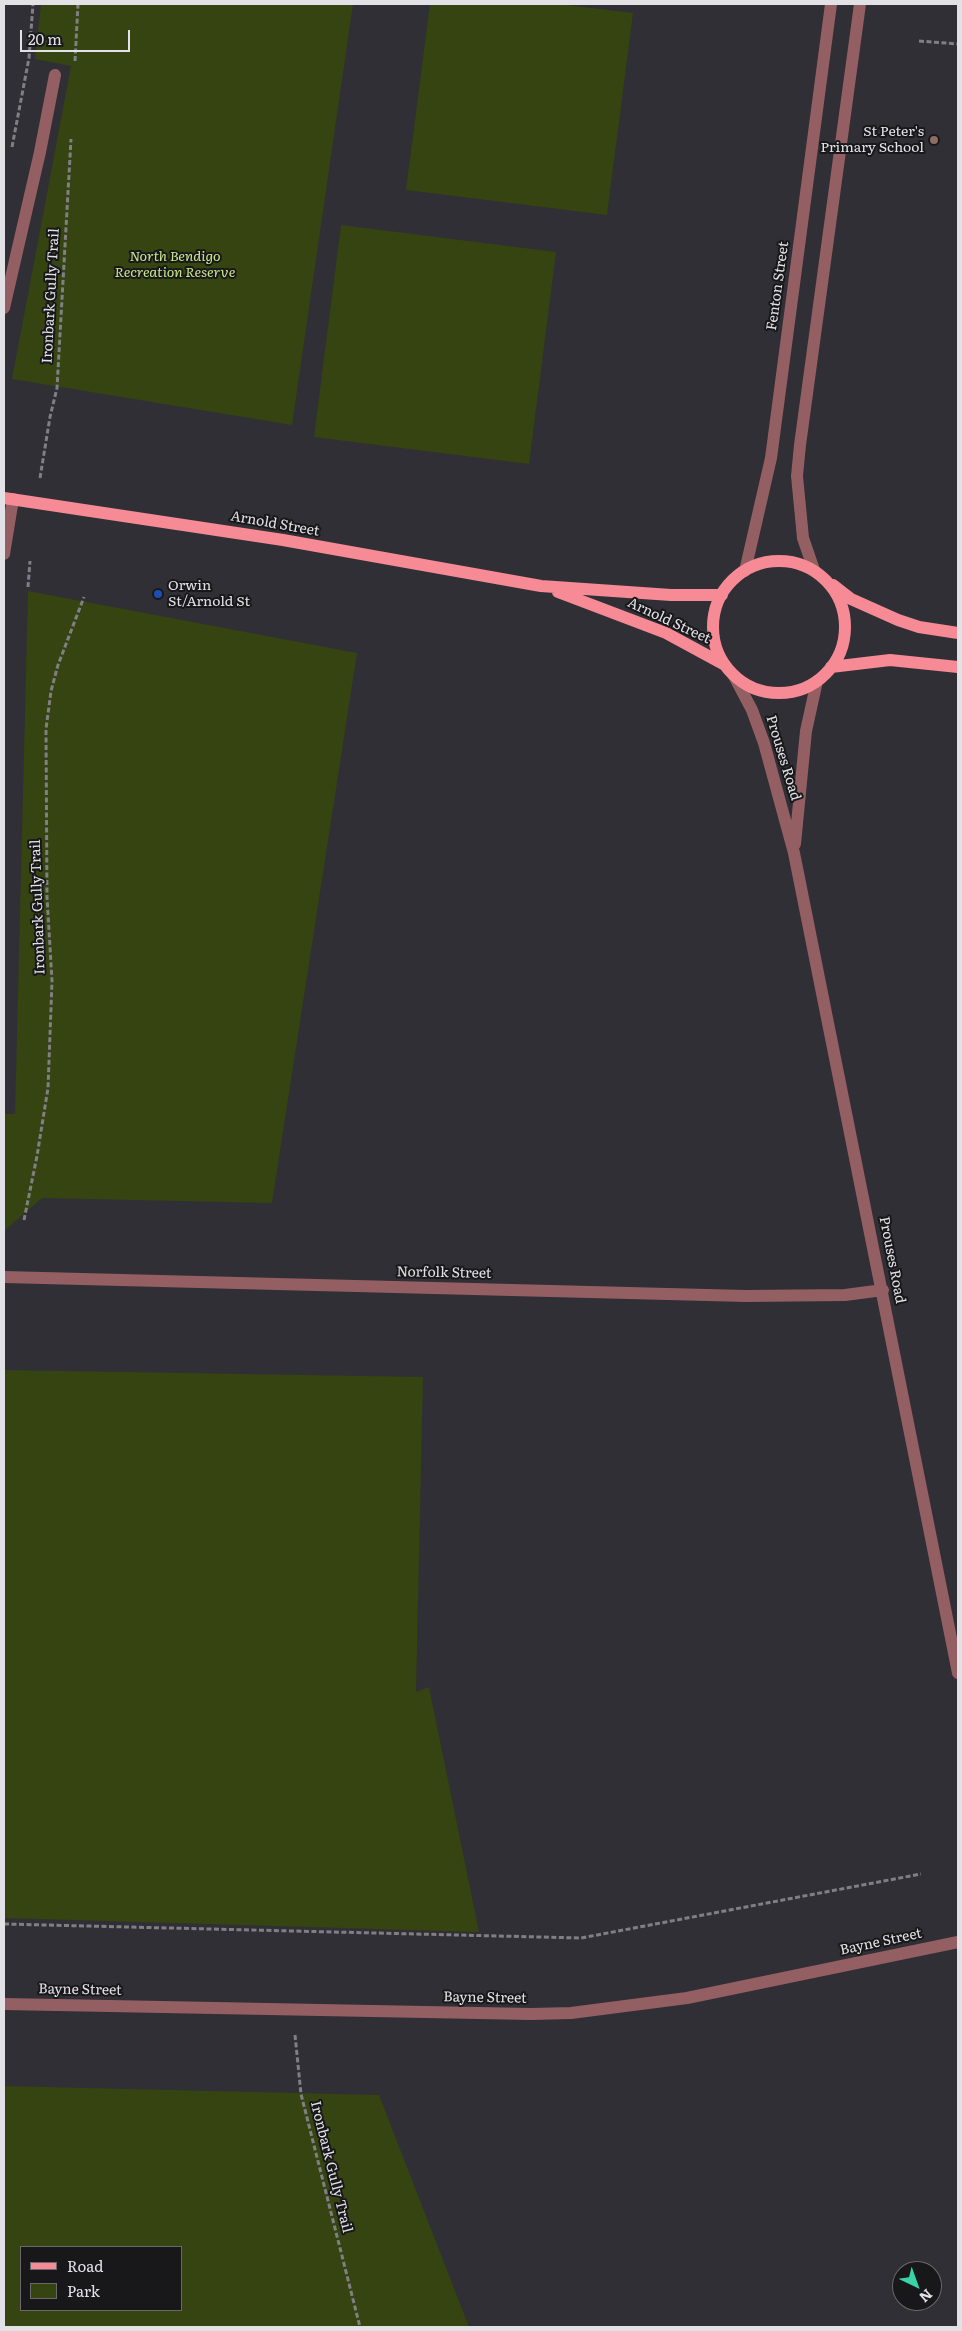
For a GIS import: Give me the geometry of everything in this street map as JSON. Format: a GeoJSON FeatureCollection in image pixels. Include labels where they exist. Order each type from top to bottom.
{"type":"FeatureCollection","features":[{"type":"Feature","properties":{"kind":"main road","name":"Arnold Street"},"geometry":{"type":"LineString","coordinates":[[8,498],[273,539],[541,586],[671,595],[722,595]]}},
{"type":"Feature","properties":{"kind":"main road"},"geometry":{"type":"LineString","coordinates":[[827,580],[844,612],[845,632],[841,650],[832,667],[817,681],[797,690],[775,692],[753,688],[734,676],[717,649],[713,630],[715,612],[722,595],[732,581],[745,571],[761,563],[779,561],[797,563],[814,570],[827,580],[851,599],[898,620],[919,627],[958,633]]}},
{"type":"Feature","properties":{"kind":"main road","name":"Arnold Street"},"geometry":{"type":"LineString","coordinates":[[541,586],[666,633],[726,665]]}},
{"type":"Feature","properties":{"kind":"main road"},"geometry":{"type":"LineString","coordinates":[[832,667],[890,660],[958,668]]}},
{"type":"Feature","properties":{"kind":"street","name":"Fenton Street"},"geometry":{"type":"LineString","coordinates":[[745,571],[771,458],[831,4]]}},
{"type":"Feature","properties":{"kind":"street"},"geometry":{"type":"LineString","coordinates":[[814,570],[803,538],[798,476],[800,445],[860,4]]}},
{"type":"Feature","properties":{"kind":"street"},"geometry":{"type":"LineString","coordinates":[[4,308],[40,152],[55,75]]}},
{"type":"Feature","properties":{"kind":"street"},"geometry":{"type":"LineString","coordinates":[[4,554],[8,498]]}},
{"type":"Feature","properties":{"kind":"street","name":"Prouses Road"},"geometry":{"type":"LineString","coordinates":[[734,676],[752,710],[764,743],[794,853],[883,1290],[958,1673]]}},
{"type":"Feature","properties":{"kind":"street","name":"Prouses Road"},"geometry":{"type":"LineString","coordinates":[[794,853],[806,731],[817,681]]}},
{"type":"Feature","properties":{"kind":"street","name":"Norfolk Street"},"geometry":{"type":"LineString","coordinates":[[4,1277],[746,1296],[845,1295],[883,1290]]}},
{"type":"Feature","properties":{"kind":"street","name":"Bayne Street"},"geometry":{"type":"LineString","coordinates":[[4,2004],[531,2014],[609,2009],[687,1998],[958,1942]]}},
{"type":"Feature","properties":{"kind":"path"},"geometry":{"type":"LineString","coordinates":[[15,131],[29,58],[33,4]]}},
{"type":"Feature","properties":{"kind":"path"},"geometry":{"type":"LineString","coordinates":[[75,63],[78,4]]}},
{"type":"Feature","properties":{"kind":"path"},"geometry":{"type":"LineString","coordinates":[[919,42],[958,44]]}},
{"type":"Feature","properties":{"kind":"path","name":"Ironbark Gully Trail"},"geometry":{"type":"LineString","coordinates":[[36,502],[50,417],[57,388],[71,132]]}},
{"type":"Feature","properties":{"kind":"path"},"geometry":{"type":"LineString","coordinates":[[28,587],[31,558]]}},
{"type":"Feature","properties":{"kind":"path","name":"Ironbark Gully Trail"},"geometry":{"type":"LineString","coordinates":[[24,1220],[37,1156],[48,1078],[52,981],[47,897],[46,729],[51,691],[58,665],[84,597]]}},
{"type":"Feature","properties":{"kind":"path"},"geometry":{"type":"LineString","coordinates":[[4,1924],[581,1938],[922,1874]]}},
{"type":"Feature","properties":{"kind":"path","name":"Ironbark Gully Trail"},"geometry":{"type":"LineString","coordinates":[[294,2010],[295,2055],[301,2094],[360,2327]]}},
{"type":"Feature","properties":{"kind":"green space","name":"North Bendigo Recreation Reserve"},"geometry":{"type":"Polygon","coordinates":[[[41,4],[353,4],[292,425],[12,379],[71,66],[35,59],[41,4]]]}},
{"type":"Feature","properties":{"kind":"green space"},"geometry":{"type":"Polygon","coordinates":[[[430,4],[559,4],[633,13],[607,215],[406,190],[430,4]]]}},
{"type":"Feature","properties":{"kind":"green space"},"geometry":{"type":"Polygon","coordinates":[[[341,225],[556,252],[529,464],[314,437],[341,225]]]}},
{"type":"Feature","properties":{"kind":"green space"},"geometry":{"type":"Polygon","coordinates":[[[28,591],[357,653],[272,1203],[42,1198],[4,1231],[4,1114],[15,1114],[28,591]]]}},
{"type":"Feature","properties":{"kind":"green space"},"geometry":{"type":"Polygon","coordinates":[[[4,1370],[423,1377],[416,1692],[429,1687],[479,1932],[4,1918],[4,1370]]]}},
{"type":"Feature","properties":{"kind":"green space"},"geometry":{"type":"Polygon","coordinates":[[[4,2086],[379,2095],[469,2327],[4,2327],[4,2086]]]}},
{"type":"Feature","properties":{"kind":"place","name":"St Peter's Primary School"},"geometry":{"type":"Point","coordinates":[934,140]}},
{"type":"Feature","properties":{"kind":"place","name":"Orwin St/Arnold St"},"geometry":{"type":"Point","coordinates":[158,594]}}]}
